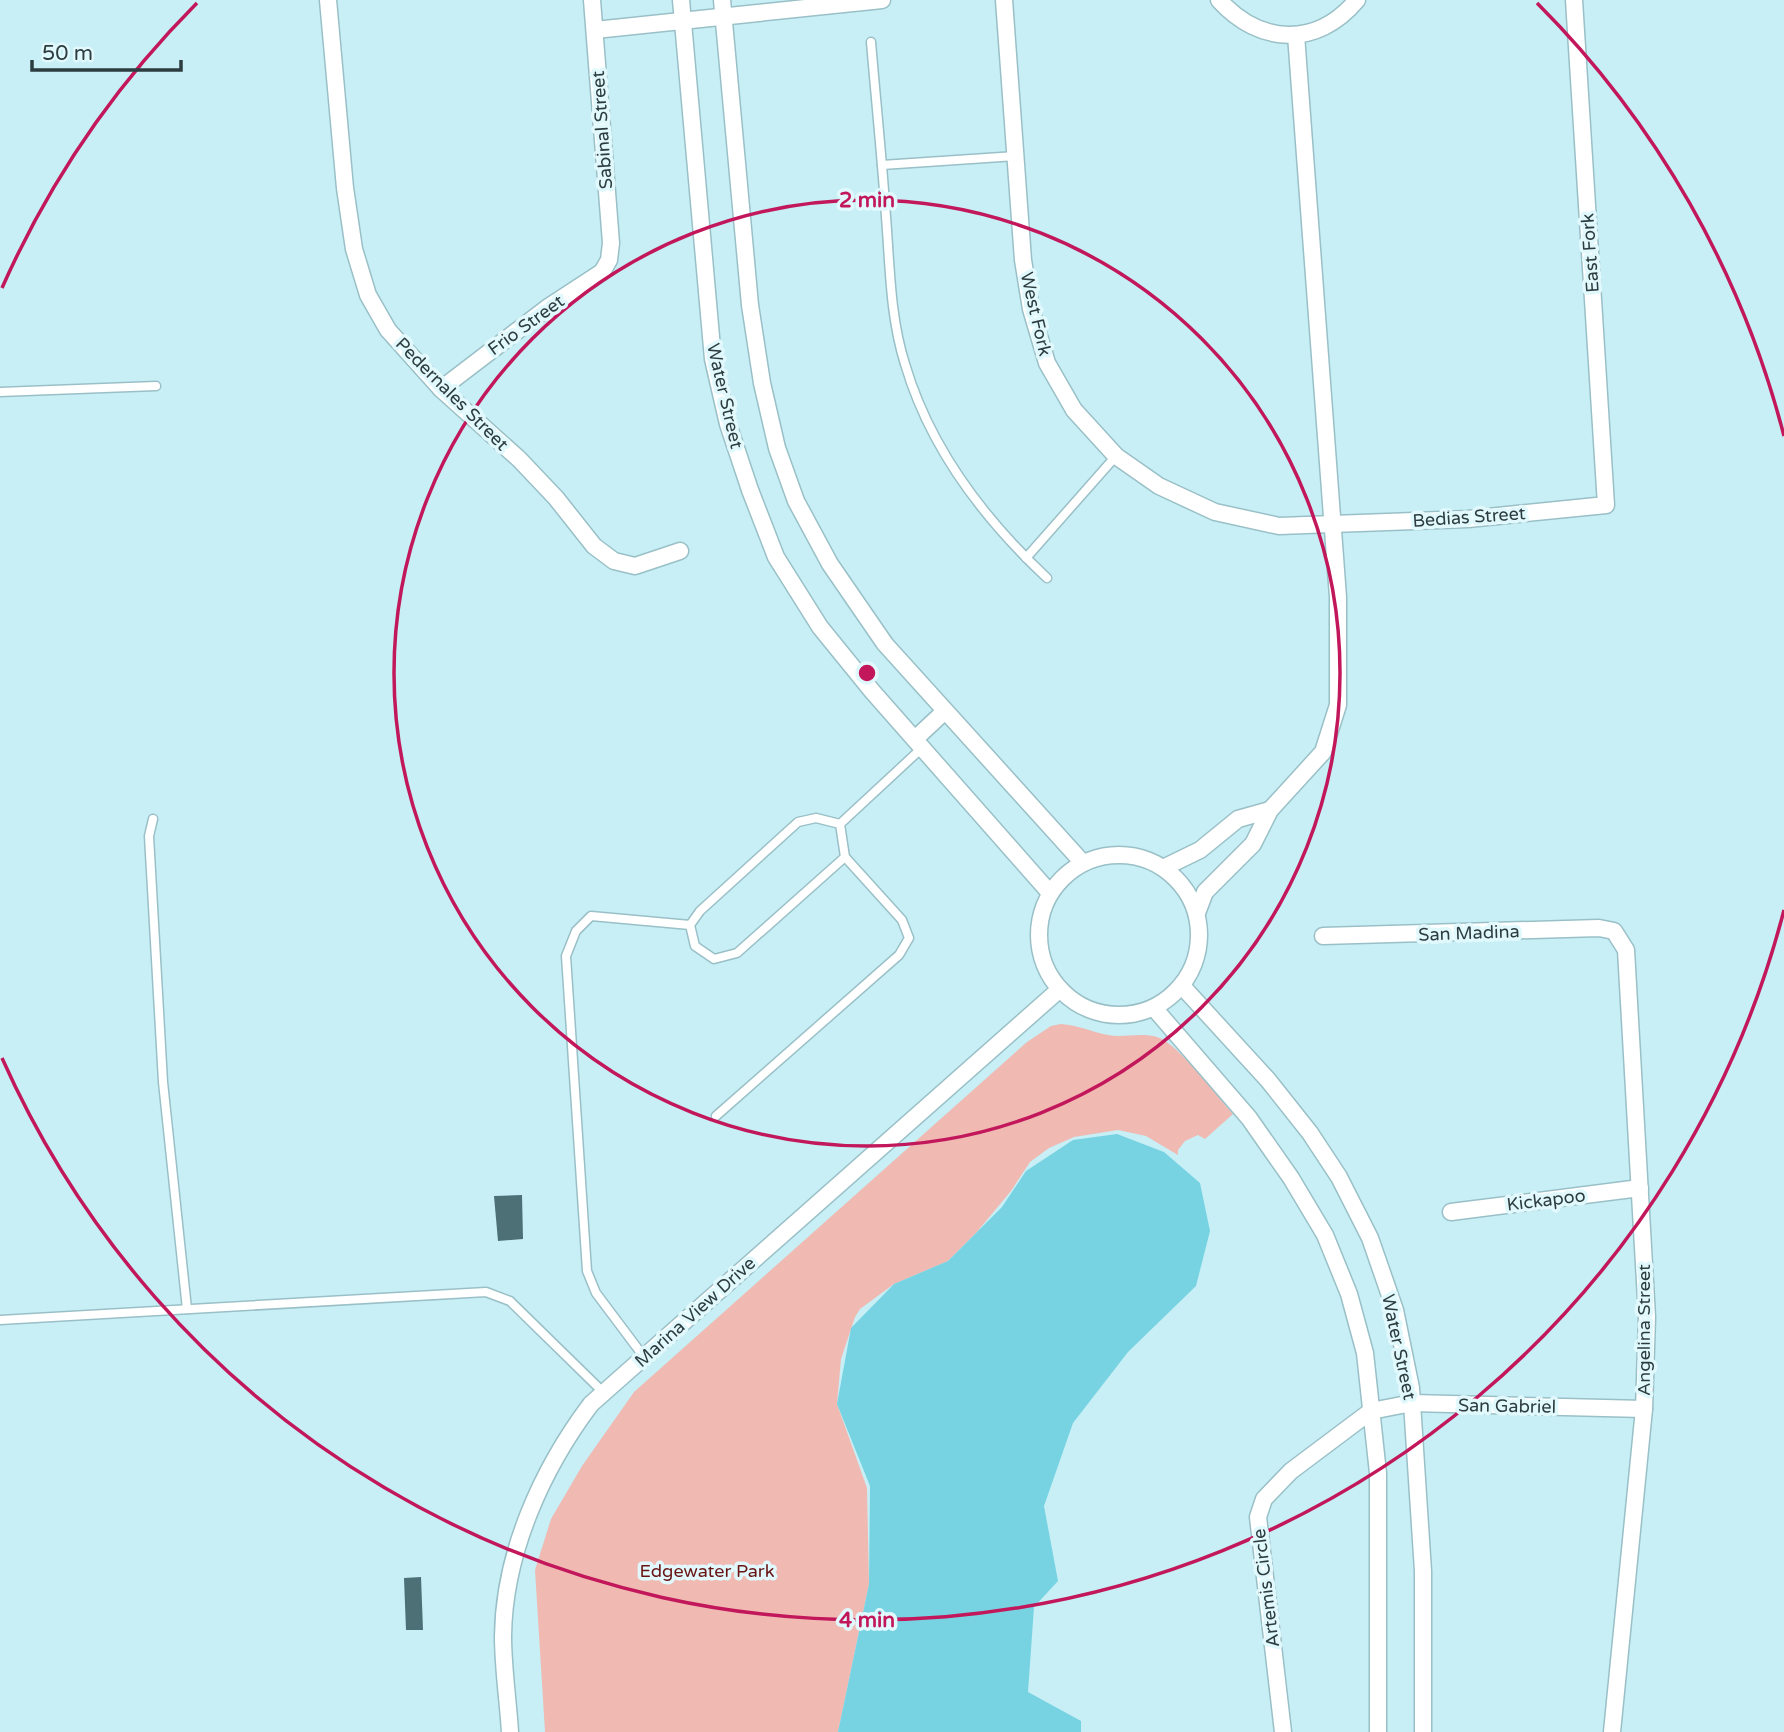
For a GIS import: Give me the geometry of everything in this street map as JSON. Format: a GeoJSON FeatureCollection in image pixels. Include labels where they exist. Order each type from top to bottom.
{"type":"FeatureCollection","features":[{"type":"Feature","properties":{"kind":"street","name":"Pedernales Street"},"geometry":{"type":"LineString","coordinates":[[328,0],[345,188],[354,249],[368,295],[388,330],[441,388],[519,459],[556,498],[594,546],[614,561],[635,566],[680,551]]}},
{"type":"Feature","properties":{"kind":"street","name":"Sabinal Street"},"geometry":{"type":"LineString","coordinates":[[592,0],[611,243],[609,260]]}},
{"type":"Feature","properties":{"kind":"street","name":"Water Street"},"geometry":{"type":"LineString","coordinates":[[681,0],[713,359],[728,424],[776,557],[820,627],[1050,893]]}},
{"type":"Feature","properties":{"kind":"street"},"geometry":{"type":"LineString","coordinates":[[594,30],[683,20],[723,8],[882,0]]}},
{"type":"Feature","properties":{"kind":"street","name":"West Fork"},"geometry":{"type":"LineString","coordinates":[[1004,0],[1023,260],[1031,309],[1047,363],[1074,410],[1116,456],[1158,486],[1215,512],[1279,526],[1332,524]]}},
{"type":"Feature","properties":{"kind":"street"},"geometry":{"type":"LineString","coordinates":[[1219,0],[1252,27],[1273,34],[1296,35],[1322,29],[1345,14],[1357,0]]}},
{"type":"Feature","properties":{"kind":"street","name":"East Fork"},"geometry":{"type":"LineString","coordinates":[[1574,0],[1606,505]]}},
{"type":"Feature","properties":{"kind":"street"},"geometry":{"type":"LineString","coordinates":[[723,8],[750,305],[762,383],[777,448],[796,500],[830,564],[885,644],[1083,863]]}},
{"type":"Feature","properties":{"kind":"street"},"geometry":{"type":"LineString","coordinates":[[1197,913],[1205,892],[1253,844],[1270,810],[1323,752],[1338,705],[1338,597],[1296,35]]}},
{"type":"Feature","properties":{"kind":"street","name":"Frio Street"},"geometry":{"type":"LineString","coordinates":[[441,388],[547,308],[602,272],[609,260]]}},
{"type":"Feature","properties":{"kind":"street","name":"Bedias Street"},"geometry":{"type":"LineString","coordinates":[[1332,524],[1468,519],[1606,505]]}},
{"type":"Feature","properties":{"kind":"street"},"geometry":{"type":"LineString","coordinates":[[919,743],[945,711]]}},
{"type":"Feature","properties":{"kind":"street"},"geometry":{"type":"LineString","coordinates":[[1163,868],[1200,850],[1238,819],[1270,810]]}},
{"type":"Feature","properties":{"kind":"street"},"geometry":{"type":"LineString","coordinates":[[1124,855],[1144,859],[1163,868],[1184,887],[1197,913],[1200,938],[1195,964],[1182,986],[1170,999],[1154,1008],[1129,1015],[1104,1014],[1080,1005],[1060,989],[1048,972],[1041,953],[1039,932],[1042,912],[1050,893],[1064,876],[1083,863],[1102,856],[1124,855]]}},
{"type":"Feature","properties":{"kind":"street","name":"San Madina"},"geometry":{"type":"LineString","coordinates":[[1323,936],[1599,928],[1614,931]]}},
{"type":"Feature","properties":{"kind":"street","name":"Angelina Street"},"geometry":{"type":"LineString","coordinates":[[1612,1732],[1644,1409],[1647,1317],[1626,950],[1614,931]]}},
{"type":"Feature","properties":{"kind":"street","name":"Water Street"},"geometry":{"type":"LineString","coordinates":[[1182,986],[1268,1080],[1310,1133],[1339,1177],[1370,1238],[1395,1310],[1412,1403],[1423,1571],[1423,1732]]}},
{"type":"Feature","properties":{"kind":"street","name":"Marina View Drive"},"geometry":{"type":"LineString","coordinates":[[509,1732],[503,1637],[506,1594],[515,1556],[542,1484],[557,1453],[591,1405],[1060,989]]}},
{"type":"Feature","properties":{"kind":"street","name":"Water Street"},"geometry":{"type":"LineString","coordinates":[[1154,1008],[1249,1118],[1291,1178],[1325,1235],[1349,1294],[1365,1353],[1378,1473],[1378,1732]]}},
{"type":"Feature","properties":{"kind":"street","name":"Kickapoo"},"geometry":{"type":"LineString","coordinates":[[1451,1212],[1640,1188]]}},
{"type":"Feature","properties":{"kind":"street","name":"San Gabriel"},"geometry":{"type":"LineString","coordinates":[[1371,1411],[1412,1403],[1644,1409]]}},
{"type":"Feature","properties":{"kind":"street","name":"Artemis Circle"},"geometry":{"type":"LineString","coordinates":[[1283,1732],[1258,1517],[1264,1499],[1291,1471],[1371,1411]]}},
{"type":"Feature","properties":{"kind":"lane"},"geometry":{"type":"LineString","coordinates":[[871,43],[893,312],[905,365],[925,415],[951,467],[980,507],[1047,578]]}},
{"type":"Feature","properties":{"kind":"lane"},"geometry":{"type":"LineString","coordinates":[[883,165],[1016,156]]}},
{"type":"Feature","properties":{"kind":"lane"},"geometry":{"type":"LineString","coordinates":[[0,392],[156,386]]}},
{"type":"Feature","properties":{"kind":"lane"},"geometry":{"type":"LineString","coordinates":[[1026,558],[1116,456]]}},
{"type":"Feature","properties":{"kind":"lane"},"geometry":{"type":"LineString","coordinates":[[840,824],[919,743]]}},
{"type":"Feature","properties":{"kind":"lane"},"geometry":{"type":"LineString","coordinates":[[840,824],[816,818],[798,822],[700,911],[690,925],[695,946],[714,958],[737,953],[845,857]]}},
{"type":"Feature","properties":{"kind":"lane"},"geometry":{"type":"LineString","coordinates":[[153,819],[149,836],[163,1082],[187,1309]]}},
{"type":"Feature","properties":{"kind":"lane"},"geometry":{"type":"LineString","coordinates":[[716,1116],[898,955],[909,938],[902,920],[845,857],[840,824]]}},
{"type":"Feature","properties":{"kind":"lane"},"geometry":{"type":"LineString","coordinates":[[644,1357],[596,1293],[587,1271],[566,956],[576,930],[591,916],[690,925]]}},
{"type":"Feature","properties":{"kind":"lane"},"geometry":{"type":"LineString","coordinates":[[0,1320],[486,1292],[510,1301],[604,1392]]}},
{"type":"Feature","properties":{"kind":"green space","name":"Edgewater Park"},"geometry":{"type":"Polygon","coordinates":[[[1061,1024],[1108,1035],[1157,1037],[1186,1059],[1233,1114],[1205,1139],[1198,1135],[1185,1141],[1178,1150],[1178,1155],[1146,1136],[1118,1130],[1074,1137],[1049,1148],[1030,1162],[1011,1191],[948,1261],[894,1284],[860,1309],[841,1359],[837,1404],[867,1488],[869,1584],[838,1732],[545,1732],[535,1570],[551,1519],[582,1466],[634,1392],[1027,1042],[1051,1026],[1061,1024]]]}},
{"type":"Feature","properties":{"kind":"water"},"geometry":{"type":"Polygon","coordinates":[[[1117,1134],[1164,1152],[1200,1183],[1210,1231],[1196,1286],[1128,1352],[1073,1423],[1044,1506],[1058,1581],[1034,1607],[1028,1692],[1081,1721],[1081,1732],[838,1732],[869,1584],[870,1486],[837,1404],[851,1328],[894,1284],[948,1261],[1002,1207],[1026,1171],[1073,1140],[1117,1134]]]}},
{"type":"Feature","properties":{"kind":"building"},"geometry":{"type":"Polygon","coordinates":[[[522,1195],[523,1239],[498,1241],[494,1196],[522,1195]]]}},
{"type":"Feature","properties":{"kind":"building"},"geometry":{"type":"Polygon","coordinates":[[[421,1577],[423,1630],[406,1630],[404,1578],[421,1577]]]}}]}
